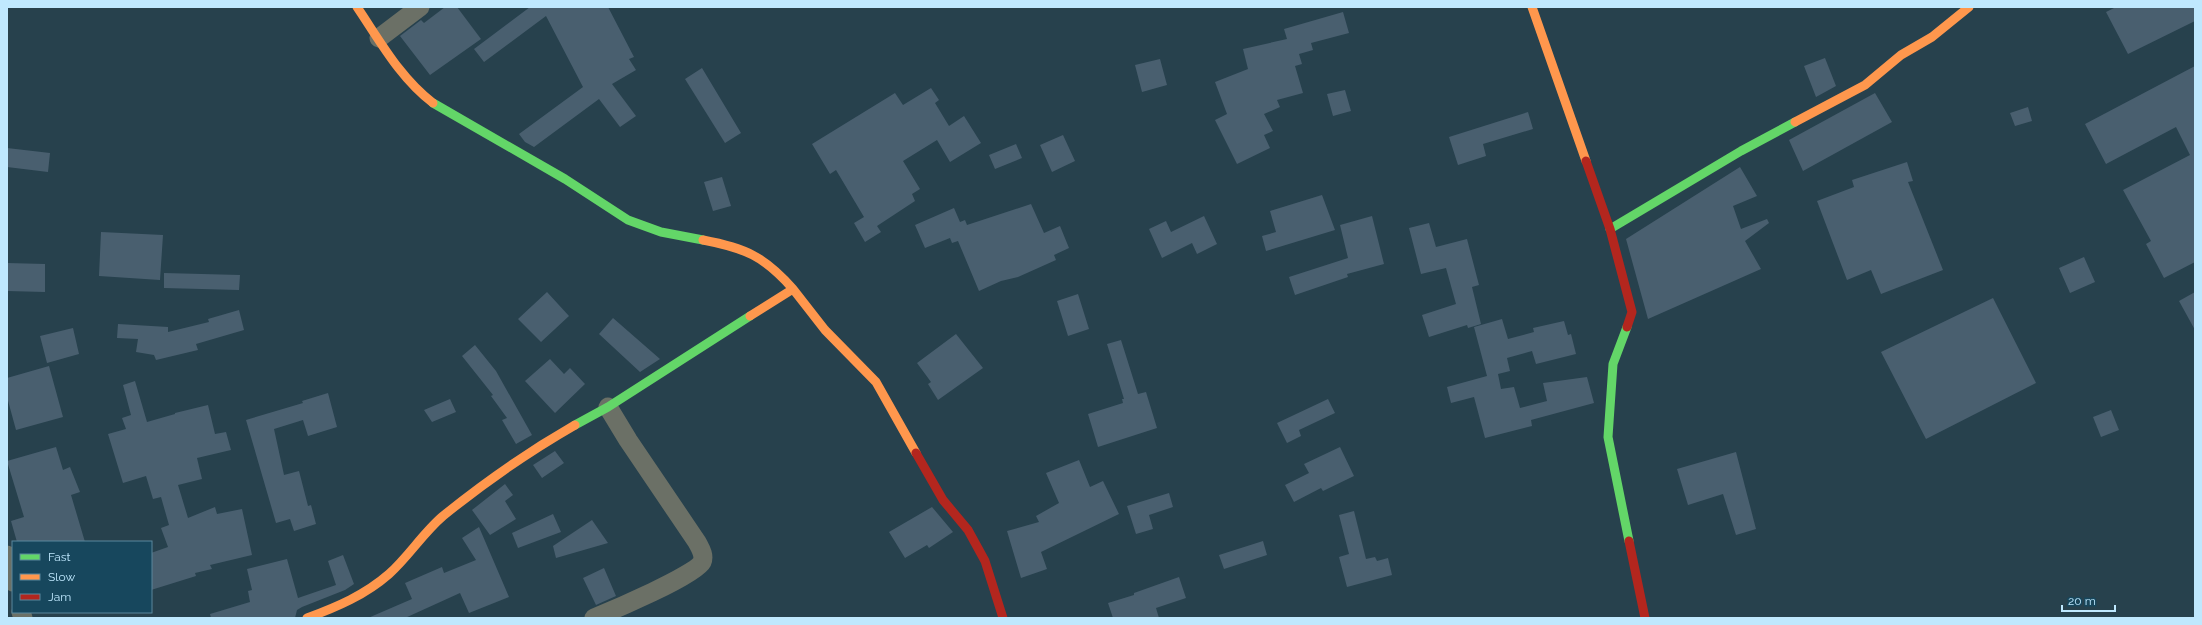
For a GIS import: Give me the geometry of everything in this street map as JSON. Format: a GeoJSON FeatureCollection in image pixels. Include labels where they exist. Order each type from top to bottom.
{"type":"FeatureCollection","features":[{"type":"Feature","properties":{"kind":"street"},"geometry":{"type":"LineString","coordinates":[[357,7],[409,82],[442,110],[556,174],[638,224],[661,233],[713,240],[744,248],[770,264],[782,274],[825,330],[876,382],[943,500],[968,530],[985,561],[1003,618]]}},
{"type":"Feature","properties":{"kind":"street"},"geometry":{"type":"LineString","coordinates":[[379,38],[420,7]]}},
{"type":"Feature","properties":{"kind":"street"},"geometry":{"type":"LineString","coordinates":[[1532,7],[1610,229],[1632,312],[1613,364],[1608,437],[1645,618]]}},
{"type":"Feature","properties":{"kind":"street"},"geometry":{"type":"LineString","coordinates":[[1610,229],[1741,151],[1866,85],[1901,55],[1932,37],[1969,7]]}},
{"type":"Feature","properties":{"kind":"street"},"geometry":{"type":"LineString","coordinates":[[307,618],[351,601],[389,574],[442,517],[468,498],[500,471],[536,447],[608,407],[793,289]]}},
{"type":"Feature","properties":{"kind":"street"},"geometry":{"type":"LineString","coordinates":[[594,618],[686,575],[701,564],[703,557],[697,542],[628,440],[608,407]]}},
{"type":"Feature","properties":{"kind":"street"},"geometry":{"type":"LineString","coordinates":[[7,555],[12,578]]}},
{"type":"Feature","properties":{"kind":"building"},"geometry":{"type":"Polygon","coordinates":[[[445,7],[457,7],[481,39],[430,75],[400,36],[421,20],[424,23],[445,7]]]}},
{"type":"Feature","properties":{"kind":"building"},"geometry":{"type":"Polygon","coordinates":[[[530,7],[608,7],[634,57],[629,59],[636,70],[612,84],[636,116],[620,127],[599,99],[534,147],[525,142],[519,134],[583,87],[546,16],[484,62],[474,49],[530,7]]]}},
{"type":"Feature","properties":{"kind":"building"},"geometry":{"type":"Polygon","coordinates":[[[2116,7],[2195,7],[2195,21],[2128,54],[2106,12],[2116,7]]]}},
{"type":"Feature","properties":{"kind":"building"},"geometry":{"type":"Polygon","coordinates":[[[1343,12],[1349,33],[1311,43],[1313,50],[1299,54],[1302,64],[1295,66],[1303,93],[1277,100],[1280,107],[1264,114],[1273,131],[1264,135],[1270,148],[1237,164],[1215,120],[1227,114],[1215,82],[1248,69],[1243,49],[1287,39],[1284,29],[1343,12]]]}},
{"type":"Feature","properties":{"kind":"building"},"geometry":{"type":"Polygon","coordinates":[[[1825,58],[1836,86],[1816,97],[1804,66],[1825,58]]]}},
{"type":"Feature","properties":{"kind":"building"},"geometry":{"type":"Polygon","coordinates":[[[1160,59],[1167,85],[1142,92],[1135,65],[1160,59]]]}},
{"type":"Feature","properties":{"kind":"building"},"geometry":{"type":"Polygon","coordinates":[[[2195,66],[2195,262],[2164,278],[2146,244],[2151,241],[2123,190],[2190,155],[2176,127],[2106,164],[2085,124],[2195,66]]]}},
{"type":"Feature","properties":{"kind":"building"},"geometry":{"type":"Polygon","coordinates":[[[702,68],[741,133],[725,143],[685,79],[702,68]]]}},
{"type":"Feature","properties":{"kind":"building"},"geometry":{"type":"Polygon","coordinates":[[[931,88],[939,100],[935,103],[949,126],[964,116],[981,143],[950,162],[937,140],[903,161],[920,189],[912,194],[915,201],[877,226],[881,232],[865,242],[854,223],[864,217],[836,170],[830,174],[812,144],[895,93],[903,105],[931,88]]]}},
{"type":"Feature","properties":{"kind":"building"},"geometry":{"type":"Polygon","coordinates":[[[1345,90],[1351,111],[1333,116],[1327,94],[1345,90]]]}},
{"type":"Feature","properties":{"kind":"building"},"geometry":{"type":"Polygon","coordinates":[[[1875,93],[1892,122],[1803,171],[1789,140],[1875,93]]]}},
{"type":"Feature","properties":{"kind":"building"},"geometry":{"type":"Polygon","coordinates":[[[2028,107],[2032,121],[2015,126],[2010,113],[2028,107]]]}},
{"type":"Feature","properties":{"kind":"building"},"geometry":{"type":"Polygon","coordinates":[[[1528,112],[1533,129],[1483,144],[1486,156],[1458,165],[1449,137],[1528,112]]]}},
{"type":"Feature","properties":{"kind":"building"},"geometry":{"type":"Polygon","coordinates":[[[1063,135],[1075,161],[1052,172],[1040,145],[1063,135]]]}},
{"type":"Feature","properties":{"kind":"building"},"geometry":{"type":"Polygon","coordinates":[[[1016,144],[1022,158],[995,169],[989,155],[1016,144]]]}},
{"type":"Feature","properties":{"kind":"building"},"geometry":{"type":"Polygon","coordinates":[[[7,148],[50,153],[48,172],[7,167],[7,148]]]}},
{"type":"Feature","properties":{"kind":"building"},"geometry":{"type":"Polygon","coordinates":[[[1907,162],[1913,181],[1908,182],[1943,270],[1881,294],[1871,270],[1847,280],[1817,201],[1854,187],[1852,180],[1907,162]]]}},
{"type":"Feature","properties":{"kind":"building"},"geometry":{"type":"Polygon","coordinates":[[[1740,167],[1757,196],[1733,206],[1741,229],[1767,219],[1769,223],[1745,241],[1761,269],[1648,319],[1626,239],[1740,167]]]}},
{"type":"Feature","properties":{"kind":"building"},"geometry":{"type":"Polygon","coordinates":[[[722,177],[731,206],[713,211],[704,182],[722,177]]]}},
{"type":"Feature","properties":{"kind":"building"},"geometry":{"type":"Polygon","coordinates":[[[1322,195],[1335,230],[1266,251],[1262,236],[1276,232],[1270,211],[1322,195]]]}},
{"type":"Feature","properties":{"kind":"building"},"geometry":{"type":"Polygon","coordinates":[[[1031,204],[1044,233],[1060,226],[1069,248],[1054,255],[1056,260],[1018,277],[1001,281],[979,291],[958,241],[952,243],[950,238],[925,248],[915,225],[954,208],[960,222],[965,220],[967,225],[1031,204]]]}},
{"type":"Feature","properties":{"kind":"building"},"geometry":{"type":"Polygon","coordinates":[[[1204,216],[1217,244],[1197,254],[1192,243],[1162,258],[1149,229],[1166,221],[1171,232],[1204,216]]]}},
{"type":"Feature","properties":{"kind":"building"},"geometry":{"type":"Polygon","coordinates":[[[1372,216],[1384,264],[1347,274],[1348,277],[1295,295],[1289,277],[1348,258],[1340,225],[1372,216]]]}},
{"type":"Feature","properties":{"kind":"building"},"geometry":{"type":"Polygon","coordinates":[[[1429,223],[1436,247],[1467,239],[1479,285],[1472,287],[1481,324],[1468,328],[1467,325],[1429,337],[1422,315],[1456,304],[1446,268],[1421,274],[1409,228],[1429,223]]]}},
{"type":"Feature","properties":{"kind":"building"},"geometry":{"type":"Polygon","coordinates":[[[101,232],[163,235],[160,280],[99,276],[101,232]]]}},
{"type":"Feature","properties":{"kind":"building"},"geometry":{"type":"Polygon","coordinates":[[[2084,257],[2095,282],[2070,293],[2059,268],[2084,257]]]}},
{"type":"Feature","properties":{"kind":"building"},"geometry":{"type":"Polygon","coordinates":[[[7,263],[45,264],[45,292],[7,291],[7,263]]]}},
{"type":"Feature","properties":{"kind":"building"},"geometry":{"type":"Polygon","coordinates":[[[164,273],[240,275],[239,290],[164,288],[164,273]]]}},
{"type":"Feature","properties":{"kind":"building"},"geometry":{"type":"Polygon","coordinates":[[[547,292],[569,316],[541,342],[518,319],[547,292]]]}},
{"type":"Feature","properties":{"kind":"building"},"geometry":{"type":"Polygon","coordinates":[[[2195,292],[2195,330],[2179,301],[2195,292]]]}},
{"type":"Feature","properties":{"kind":"building"},"geometry":{"type":"Polygon","coordinates":[[[1078,294],[1089,329],[1068,336],[1057,301],[1078,294]]]}},
{"type":"Feature","properties":{"kind":"building"},"geometry":{"type":"Polygon","coordinates":[[[1993,298],[2036,383],[1926,439],[1881,352],[1993,298]]]}},
{"type":"Feature","properties":{"kind":"building"},"geometry":{"type":"Polygon","coordinates":[[[239,310],[244,330],[196,344],[198,350],[156,360],[154,355],[136,352],[138,339],[117,338],[118,324],[168,327],[168,332],[209,322],[208,319],[239,310]]]}},
{"type":"Feature","properties":{"kind":"building"},"geometry":{"type":"Polygon","coordinates":[[[613,318],[660,359],[640,372],[599,334],[613,318]]]}},
{"type":"Feature","properties":{"kind":"building"},"geometry":{"type":"Polygon","coordinates":[[[1502,319],[1508,339],[1534,332],[1533,328],[1564,321],[1568,335],[1571,334],[1576,354],[1536,364],[1532,351],[1507,358],[1510,371],[1498,374],[1501,389],[1514,387],[1520,408],[1547,401],[1543,383],[1587,377],[1594,403],[1531,420],[1532,426],[1485,438],[1474,397],[1451,403],[1447,387],[1487,376],[1474,327],[1502,319]]]}},
{"type":"Feature","properties":{"kind":"building"},"geometry":{"type":"Polygon","coordinates":[[[73,328],[79,354],[47,363],[40,336],[73,328]]]}},
{"type":"Feature","properties":{"kind":"building"},"geometry":{"type":"Polygon","coordinates":[[[956,334],[983,368],[938,400],[928,384],[931,382],[917,363],[956,334]]]}},
{"type":"Feature","properties":{"kind":"building"},"geometry":{"type":"Polygon","coordinates":[[[1121,340],[1138,394],[1146,392],[1157,428],[1098,447],[1088,414],[1123,403],[1122,399],[1124,399],[1107,344],[1121,340]]]}},
{"type":"Feature","properties":{"kind":"building"},"geometry":{"type":"Polygon","coordinates":[[[475,345],[496,371],[532,435],[516,444],[502,420],[507,418],[491,396],[493,395],[462,356],[475,345]]]}},
{"type":"Feature","properties":{"kind":"building"},"geometry":{"type":"Polygon","coordinates":[[[550,359],[564,374],[570,368],[585,384],[555,413],[525,381],[550,359]]]}},
{"type":"Feature","properties":{"kind":"building"},"geometry":{"type":"Polygon","coordinates":[[[49,366],[63,417],[16,430],[7,397],[7,378],[49,366]]]}},
{"type":"Feature","properties":{"kind":"building"},"geometry":{"type":"Polygon","coordinates":[[[135,381],[147,422],[208,405],[215,434],[226,432],[231,450],[197,458],[202,479],[178,485],[188,518],[215,507],[217,514],[242,509],[252,555],[210,565],[212,569],[195,573],[196,576],[152,590],[152,553],[168,547],[161,528],[169,525],[161,497],[153,499],[146,476],[123,483],[108,434],[126,429],[122,418],[131,415],[123,385],[135,381]]]}},
{"type":"Feature","properties":{"kind":"building"},"geometry":{"type":"Polygon","coordinates":[[[328,393],[337,427],[308,436],[303,420],[274,429],[284,475],[299,471],[308,506],[311,505],[316,524],[294,531],[290,519],[276,523],[246,420],[303,403],[302,401],[328,393]]]}},
{"type":"Feature","properties":{"kind":"building"},"geometry":{"type":"Polygon","coordinates":[[[450,399],[456,412],[432,422],[424,410],[450,399]]]}},
{"type":"Feature","properties":{"kind":"building"},"geometry":{"type":"Polygon","coordinates":[[[1328,399],[1335,413],[1299,430],[1301,436],[1287,443],[1277,423],[1328,399]]]}},
{"type":"Feature","properties":{"kind":"building"},"geometry":{"type":"Polygon","coordinates":[[[2111,410],[2119,430],[2101,437],[2093,417],[2111,410]]]}},
{"type":"Feature","properties":{"kind":"building"},"geometry":{"type":"Polygon","coordinates":[[[56,447],[63,470],[70,467],[80,492],[71,495],[85,541],[17,541],[11,521],[24,517],[7,461],[56,447]]]}},
{"type":"Feature","properties":{"kind":"building"},"geometry":{"type":"Polygon","coordinates":[[[1340,447],[1354,476],[1323,491],[1321,488],[1294,502],[1285,485],[1309,473],[1304,464],[1340,447]]]}},
{"type":"Feature","properties":{"kind":"building"},"geometry":{"type":"Polygon","coordinates":[[[555,451],[564,463],[542,478],[533,465],[555,451]]]}},
{"type":"Feature","properties":{"kind":"building"},"geometry":{"type":"Polygon","coordinates":[[[1736,452],[1756,529],[1736,535],[1723,494],[1688,505],[1677,469],[1736,452]]]}},
{"type":"Feature","properties":{"kind":"building"},"geometry":{"type":"Polygon","coordinates":[[[1079,460],[1090,487],[1103,481],[1119,514],[1041,552],[1047,569],[1021,578],[1007,531],[1039,522],[1036,516],[1059,503],[1046,473],[1079,460]]]}},
{"type":"Feature","properties":{"kind":"building"},"geometry":{"type":"Polygon","coordinates":[[[505,484],[513,495],[505,501],[516,519],[490,535],[472,510],[505,484]]]}},
{"type":"Feature","properties":{"kind":"building"},"geometry":{"type":"Polygon","coordinates":[[[1169,493],[1173,507],[1149,515],[1153,529],[1136,534],[1127,506],[1169,493]]]}},
{"type":"Feature","properties":{"kind":"building"},"geometry":{"type":"Polygon","coordinates":[[[932,507],[953,532],[929,548],[927,545],[905,558],[889,532],[932,507]]]}},
{"type":"Feature","properties":{"kind":"building"},"geometry":{"type":"Polygon","coordinates":[[[1354,511],[1366,559],[1375,557],[1377,561],[1388,558],[1392,575],[1347,587],[1339,557],[1349,554],[1339,515],[1354,511]]]}},
{"type":"Feature","properties":{"kind":"building"},"geometry":{"type":"Polygon","coordinates":[[[553,514],[561,532],[518,548],[512,533],[553,514]]]}},
{"type":"Feature","properties":{"kind":"building"},"geometry":{"type":"Polygon","coordinates":[[[592,520],[608,543],[556,558],[553,546],[592,520]]]}},
{"type":"Feature","properties":{"kind":"building"},"geometry":{"type":"Polygon","coordinates":[[[479,527],[509,597],[469,613],[460,593],[405,618],[368,618],[412,599],[405,583],[442,567],[444,573],[476,560],[462,538],[479,527]]]}},
{"type":"Feature","properties":{"kind":"building"},"geometry":{"type":"Polygon","coordinates":[[[1263,541],[1267,555],[1224,569],[1219,555],[1263,541]]]}},
{"type":"Feature","properties":{"kind":"building"},"geometry":{"type":"Polygon","coordinates":[[[343,555],[354,584],[345,590],[302,607],[297,610],[295,618],[211,618],[210,614],[250,602],[248,591],[252,590],[247,569],[287,559],[298,598],[336,585],[328,561],[343,555]]]}},
{"type":"Feature","properties":{"kind":"building"},"geometry":{"type":"Polygon","coordinates":[[[604,568],[616,596],[596,605],[583,578],[604,568]]]}},
{"type":"Feature","properties":{"kind":"building"},"geometry":{"type":"Polygon","coordinates":[[[1179,577],[1186,598],[1156,608],[1159,618],[1113,618],[1108,603],[1134,595],[1134,593],[1179,577]]]}},
{"type":"Feature","properties":{"kind":"traffic: fast"},"geometry":{"type":"LineString","coordinates":[[433,103],[565,179],[628,220],[661,232],[703,240]]}},
{"type":"Feature","properties":{"kind":"traffic: fast"},"geometry":{"type":"LineString","coordinates":[[1610,229],[1741,151],[1795,122]]}},
{"type":"Feature","properties":{"kind":"traffic: fast"},"geometry":{"type":"LineString","coordinates":[[575,425],[608,407],[750,316]]}},
{"type":"Feature","properties":{"kind":"traffic: fast"},"geometry":{"type":"LineString","coordinates":[[1627,327],[1613,364],[1608,437],[1629,541]]}},
{"type":"Feature","properties":{"kind":"traffic: slow"},"geometry":{"type":"LineString","coordinates":[[357,7],[382,46],[401,71],[410,82],[433,103]]}},
{"type":"Feature","properties":{"kind":"traffic: slow"},"geometry":{"type":"LineString","coordinates":[[1532,7],[1586,161]]}},
{"type":"Feature","properties":{"kind":"traffic: slow"},"geometry":{"type":"LineString","coordinates":[[1795,122],[1865,85],[1901,55],[1932,37],[1969,7]]}},
{"type":"Feature","properties":{"kind":"traffic: slow"},"geometry":{"type":"LineString","coordinates":[[703,240],[731,246],[753,255],[773,269],[793,289],[750,316]]}},
{"type":"Feature","properties":{"kind":"traffic: slow"},"geometry":{"type":"LineString","coordinates":[[793,289],[825,330],[876,382],[916,453]]}},
{"type":"Feature","properties":{"kind":"traffic: slow"},"geometry":{"type":"LineString","coordinates":[[307,618],[350,600],[380,581],[403,560],[443,516],[507,468],[575,425]]}},
{"type":"Feature","properties":{"kind":"traffic: jam"},"geometry":{"type":"LineString","coordinates":[[1586,161],[1610,229],[1632,312],[1627,327]]}},
{"type":"Feature","properties":{"kind":"traffic: jam"},"geometry":{"type":"LineString","coordinates":[[916,453],[943,500],[968,530],[985,561],[1003,618]]}},
{"type":"Feature","properties":{"kind":"traffic: jam"},"geometry":{"type":"LineString","coordinates":[[1629,541],[1645,618]]}}]}
